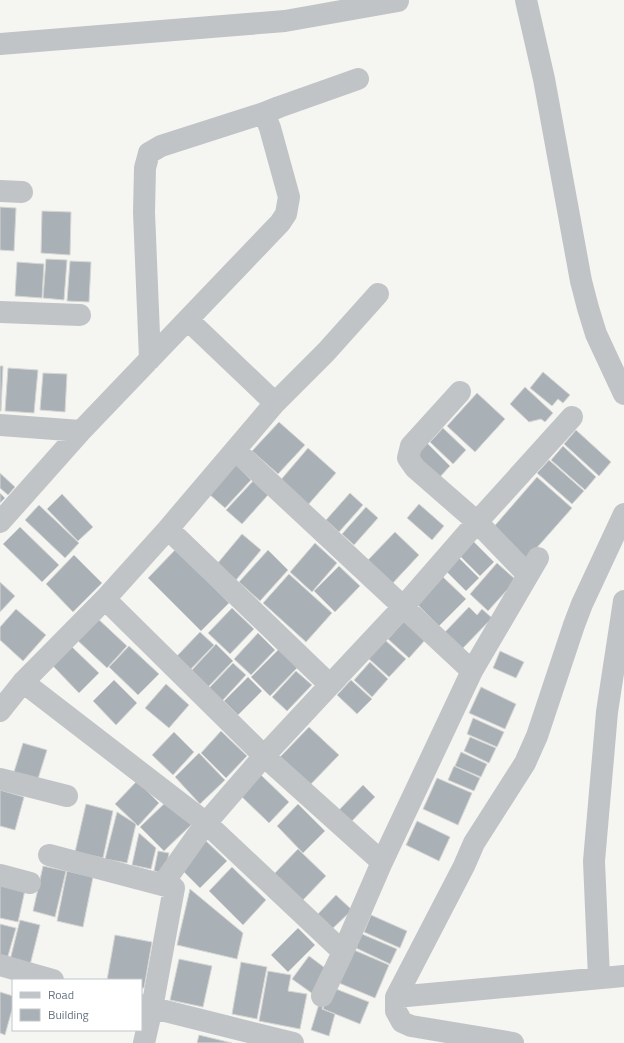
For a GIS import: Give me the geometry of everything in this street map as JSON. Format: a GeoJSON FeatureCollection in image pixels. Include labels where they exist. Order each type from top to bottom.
{"type":"FeatureCollection","features":[{"type":"Feature","properties":{"kind":"street"},"geometry":{"type":"LineString","coordinates":[[526,0],[544,79],[581,281],[596,334],[624,394]]}},
{"type":"Feature","properties":{"kind":"street"},"geometry":{"type":"LineString","coordinates":[[0,44],[285,21],[398,1]]}},
{"type":"Feature","properties":{"kind":"street"},"geometry":{"type":"LineString","coordinates":[[150,359],[144,212],[145,168],[149,153],[161,146],[264,113],[358,79]]}},
{"type":"Feature","properties":{"kind":"street"},"geometry":{"type":"LineString","coordinates":[[0,522],[81,431],[280,223],[286,214],[289,197],[270,128],[264,113]]}},
{"type":"Feature","properties":{"kind":"street"},"geometry":{"type":"LineString","coordinates":[[0,191],[22,192]]}},
{"type":"Feature","properties":{"kind":"street"},"geometry":{"type":"LineString","coordinates":[[0,711],[23,682],[105,599],[168,529],[275,404],[326,352],[378,294]]}},
{"type":"Feature","properties":{"kind":"street"},"geometry":{"type":"LineString","coordinates":[[0,312],[80,315]]}},
{"type":"Feature","properties":{"kind":"street"},"geometry":{"type":"LineString","coordinates":[[188,320],[275,404]]}},
{"type":"Feature","properties":{"kind":"street"},"geometry":{"type":"LineString","coordinates":[[322,996],[382,862],[472,671],[533,566],[477,522],[415,468],[408,458],[411,446],[460,392]]}},
{"type":"Feature","properties":{"kind":"street"},"geometry":{"type":"LineString","coordinates":[[162,885],[206,823],[264,756],[403,607],[572,417]]}},
{"type":"Feature","properties":{"kind":"street"},"geometry":{"type":"LineString","coordinates":[[0,425],[81,431]]}},
{"type":"Feature","properties":{"kind":"street"},"geometry":{"type":"LineString","coordinates":[[235,450],[472,671]]}},
{"type":"Feature","properties":{"kind":"street"},"geometry":{"type":"LineString","coordinates":[[513,1043],[412,1026],[402,1022],[396,1011],[396,997],[464,866],[474,843],[525,763],[536,736],[582,604],[624,514]]}},
{"type":"Feature","properties":{"kind":"street"},"geometry":{"type":"LineString","coordinates":[[168,529],[330,685]]}},
{"type":"Feature","properties":{"kind":"street"},"geometry":{"type":"LineString","coordinates":[[105,599],[264,756],[382,862]]}},
{"type":"Feature","properties":{"kind":"street"},"geometry":{"type":"LineString","coordinates":[[599,978],[594,861],[607,712],[624,601]]}},
{"type":"Feature","properties":{"kind":"street"},"geometry":{"type":"LineString","coordinates":[[23,682],[206,823],[343,952]]}},
{"type":"Feature","properties":{"kind":"street"},"geometry":{"type":"LineString","coordinates":[[0,779],[67,796]]}},
{"type":"Feature","properties":{"kind":"street"},"geometry":{"type":"LineString","coordinates":[[49,855],[174,888],[146,1006],[144,1043]]}},
{"type":"Feature","properties":{"kind":"street"},"geometry":{"type":"LineString","coordinates":[[0,875],[30,883]]}},
{"type":"Feature","properties":{"kind":"street"},"geometry":{"type":"LineString","coordinates":[[0,965],[49,979]]}},
{"type":"Feature","properties":{"kind":"street"},"geometry":{"type":"LineString","coordinates":[[396,997],[624,976]]}},
{"type":"Feature","properties":{"kind":"street"},"geometry":{"type":"LineString","coordinates":[[146,1006],[293,1043]]}},
{"type":"Feature","properties":{"kind":"building"},"geometry":{"type":"Polygon","coordinates":[[[0,207],[16,208],[14,251],[0,250],[0,207]]]}},
{"type":"Feature","properties":{"kind":"building"},"geometry":{"type":"Polygon","coordinates":[[[42,211],[71,212],[70,255],[41,253],[42,211]]]}},
{"type":"Feature","properties":{"kind":"building"},"geometry":{"type":"Polygon","coordinates":[[[46,259],[67,260],[64,300],[43,298],[46,259]]]}},
{"type":"Feature","properties":{"kind":"building"},"geometry":{"type":"Polygon","coordinates":[[[70,261],[91,262],[89,302],[67,301],[70,261]]]}},
{"type":"Feature","properties":{"kind":"building"},"geometry":{"type":"Polygon","coordinates":[[[17,262],[44,264],[42,298],[15,296],[17,262]]]}},
{"type":"Feature","properties":{"kind":"building"},"geometry":{"type":"Polygon","coordinates":[[[0,366],[3,366],[1,411],[0,411],[0,366]]]}},
{"type":"Feature","properties":{"kind":"building"},"geometry":{"type":"Polygon","coordinates":[[[8,368],[38,370],[34,413],[5,411],[8,368]]]}},
{"type":"Feature","properties":{"kind":"building"},"geometry":{"type":"Polygon","coordinates":[[[543,372],[570,395],[563,403],[558,399],[552,406],[530,388],[543,372]]]}},
{"type":"Feature","properties":{"kind":"building"},"geometry":{"type":"Polygon","coordinates":[[[43,373],[67,374],[65,412],[40,410],[43,373]]]}},
{"type":"Feature","properties":{"kind":"building"},"geometry":{"type":"Polygon","coordinates":[[[525,387],[553,413],[545,422],[541,419],[529,422],[510,404],[525,387]]]}},
{"type":"Feature","properties":{"kind":"building"},"geometry":{"type":"Polygon","coordinates":[[[477,393],[505,419],[475,452],[447,426],[477,393]]]}},
{"type":"Feature","properties":{"kind":"building"},"geometry":{"type":"Polygon","coordinates":[[[279,422],[305,445],[278,474],[252,451],[279,422]]]}},
{"type":"Feature","properties":{"kind":"building"},"geometry":{"type":"Polygon","coordinates":[[[443,428],[466,450],[453,464],[430,442],[443,428]]]}},
{"type":"Feature","properties":{"kind":"building"},"geometry":{"type":"Polygon","coordinates":[[[576,430],[611,462],[599,476],[564,444],[576,430]]]}},
{"type":"Feature","properties":{"kind":"building"},"geometry":{"type":"Polygon","coordinates":[[[427,443],[450,466],[438,479],[415,456],[427,443]]]}},
{"type":"Feature","properties":{"kind":"building"},"geometry":{"type":"Polygon","coordinates":[[[563,446],[596,477],[585,490],[551,460],[563,446]]]}},
{"type":"Feature","properties":{"kind":"building"},"geometry":{"type":"Polygon","coordinates":[[[308,448],[336,473],[307,506],[279,482],[308,448]]]}},
{"type":"Feature","properties":{"kind":"building"},"geometry":{"type":"Polygon","coordinates":[[[549,460],[584,491],[572,504],[537,473],[549,460]]]}},
{"type":"Feature","properties":{"kind":"building"},"geometry":{"type":"Polygon","coordinates":[[[236,465],[251,480],[225,508],[209,494],[236,465]]]}},
{"type":"Feature","properties":{"kind":"building"},"geometry":{"type":"Polygon","coordinates":[[[0,473],[15,487],[8,495],[0,488],[0,473]]]}},
{"type":"Feature","properties":{"kind":"building"},"geometry":{"type":"Polygon","coordinates":[[[537,477],[572,508],[526,560],[491,530],[537,477]]]}},
{"type":"Feature","properties":{"kind":"building"},"geometry":{"type":"Polygon","coordinates":[[[253,481],[268,495],[242,524],[226,510],[253,481]]]}},
{"type":"Feature","properties":{"kind":"building"},"geometry":{"type":"Polygon","coordinates":[[[0,493],[5,498],[0,503],[0,493]]]}},
{"type":"Feature","properties":{"kind":"building"},"geometry":{"type":"Polygon","coordinates":[[[350,493],[363,505],[339,532],[326,520],[350,493]]]}},
{"type":"Feature","properties":{"kind":"building"},"geometry":{"type":"Polygon","coordinates":[[[62,494],[93,527],[78,541],[47,509],[62,494]]]}},
{"type":"Feature","properties":{"kind":"building"},"geometry":{"type":"Polygon","coordinates":[[[419,504],[444,526],[432,540],[407,518],[419,504]]]}},
{"type":"Feature","properties":{"kind":"building"},"geometry":{"type":"Polygon","coordinates":[[[39,505],[79,543],[65,558],[25,520],[39,505]]]}},
{"type":"Feature","properties":{"kind":"building"},"geometry":{"type":"Polygon","coordinates":[[[366,507],[378,518],[354,545],[342,534],[366,507]]]}},
{"type":"Feature","properties":{"kind":"building"},"geometry":{"type":"Polygon","coordinates":[[[20,527],[59,565],[42,582],[3,544],[20,527]]]}},
{"type":"Feature","properties":{"kind":"building"},"geometry":{"type":"Polygon","coordinates":[[[395,532],[419,555],[391,585],[367,561],[395,532]]]}},
{"type":"Feature","properties":{"kind":"building"},"geometry":{"type":"Polygon","coordinates":[[[242,534],[261,550],[236,580],[217,564],[242,534]]]}},
{"type":"Feature","properties":{"kind":"building"},"geometry":{"type":"Polygon","coordinates":[[[473,541],[494,562],[480,576],[459,555],[473,541]]]}},
{"type":"Feature","properties":{"kind":"building"},"geometry":{"type":"Polygon","coordinates":[[[315,543],[337,563],[312,592],[290,572],[315,543]]]}},
{"type":"Feature","properties":{"kind":"building"},"geometry":{"type":"Polygon","coordinates":[[[176,549],[229,603],[201,631],[148,578],[176,549]]]}},
{"type":"Feature","properties":{"kind":"building"},"geometry":{"type":"Polygon","coordinates":[[[268,550],[288,570],[260,601],[239,582],[268,550]]]}},
{"type":"Feature","properties":{"kind":"building"},"geometry":{"type":"Polygon","coordinates":[[[74,555],[102,583],[73,612],[46,584],[74,555]]]}},
{"type":"Feature","properties":{"kind":"building"},"geometry":{"type":"Polygon","coordinates":[[[458,557],[479,578],[466,591],[445,570],[458,557]]]}},
{"type":"Feature","properties":{"kind":"building"},"geometry":{"type":"Polygon","coordinates":[[[497,563],[516,580],[488,611],[470,594],[497,563]]]}},
{"type":"Feature","properties":{"kind":"building"},"geometry":{"type":"Polygon","coordinates":[[[339,566],[360,586],[335,612],[314,591],[339,566]]]}},
{"type":"Feature","properties":{"kind":"building"},"geometry":{"type":"Polygon","coordinates":[[[289,574],[332,613],[306,642],[263,603],[289,574]]]}},
{"type":"Feature","properties":{"kind":"building"},"geometry":{"type":"Polygon","coordinates":[[[443,577],[466,599],[439,626],[417,604],[443,577]]]}},
{"type":"Feature","properties":{"kind":"building"},"geometry":{"type":"Polygon","coordinates":[[[0,582],[15,596],[0,612],[0,582]]]}},
{"type":"Feature","properties":{"kind":"building"},"geometry":{"type":"Polygon","coordinates":[[[469,607],[477,615],[482,609],[492,618],[462,649],[444,633],[469,607]]]}},
{"type":"Feature","properties":{"kind":"building"},"geometry":{"type":"Polygon","coordinates":[[[232,608],[254,629],[230,654],[208,633],[232,608]]]}},
{"type":"Feature","properties":{"kind":"building"},"geometry":{"type":"Polygon","coordinates":[[[16,609],[46,635],[23,661],[0,640],[0,627],[16,609]]]}},
{"type":"Feature","properties":{"kind":"building"},"geometry":{"type":"Polygon","coordinates":[[[95,616],[127,646],[107,668],[75,638],[95,616]]]}},
{"type":"Feature","properties":{"kind":"building"},"geometry":{"type":"Polygon","coordinates":[[[405,620],[426,639],[409,658],[388,639],[405,620]]]}},
{"type":"Feature","properties":{"kind":"building"},"geometry":{"type":"Polygon","coordinates":[[[200,632],[214,645],[189,671],[175,658],[200,632]]]}},
{"type":"Feature","properties":{"kind":"building"},"geometry":{"type":"Polygon","coordinates":[[[258,633],[275,650],[251,675],[234,659],[258,633]]]}},
{"type":"Feature","properties":{"kind":"building"},"geometry":{"type":"Polygon","coordinates":[[[384,639],[406,659],[389,677],[368,658],[384,639]]]}},
{"type":"Feature","properties":{"kind":"building"},"geometry":{"type":"Polygon","coordinates":[[[216,644],[233,661],[207,688],[190,672],[216,644]]]}},
{"type":"Feature","properties":{"kind":"building"},"geometry":{"type":"Polygon","coordinates":[[[71,646],[99,673],[79,693],[52,665],[71,646]]]}},
{"type":"Feature","properties":{"kind":"building"},"geometry":{"type":"Polygon","coordinates":[[[129,646],[159,674],[138,695],[109,667],[129,646]]]}},
{"type":"Feature","properties":{"kind":"building"},"geometry":{"type":"Polygon","coordinates":[[[279,649],[298,667],[270,696],[251,677],[279,649]]]}},
{"type":"Feature","properties":{"kind":"building"},"geometry":{"type":"Polygon","coordinates":[[[500,651],[524,662],[516,678],[493,668],[500,651]]]}},
{"type":"Feature","properties":{"kind":"building"},"geometry":{"type":"Polygon","coordinates":[[[370,662],[388,679],[372,697],[354,680],[370,662]]]}},
{"type":"Feature","properties":{"kind":"building"},"geometry":{"type":"Polygon","coordinates":[[[233,663],[246,675],[222,701],[209,688],[233,663]]]}},
{"type":"Feature","properties":{"kind":"building"},"geometry":{"type":"Polygon","coordinates":[[[296,671],[312,685],[287,711],[272,697],[296,671]]]}},
{"type":"Feature","properties":{"kind":"building"},"geometry":{"type":"Polygon","coordinates":[[[248,677],[262,691],[238,715],[224,701],[248,677]]]}},
{"type":"Feature","properties":{"kind":"building"},"geometry":{"type":"Polygon","coordinates":[[[114,680],[137,703],[116,725],[93,701],[114,680]]]}},
{"type":"Feature","properties":{"kind":"building"},"geometry":{"type":"Polygon","coordinates":[[[351,680],[372,699],[357,714],[337,695],[351,680]]]}},
{"type":"Feature","properties":{"kind":"building"},"geometry":{"type":"Polygon","coordinates":[[[166,684],[189,705],[169,728],[145,708],[166,684]]]}},
{"type":"Feature","properties":{"kind":"building"},"geometry":{"type":"Polygon","coordinates":[[[481,687],[516,704],[505,729],[469,713],[481,687]]]}},
{"type":"Feature","properties":{"kind":"building"},"geometry":{"type":"Polygon","coordinates":[[[473,718],[504,732],[497,747],[467,734],[473,718]]]}},
{"type":"Feature","properties":{"kind":"building"},"geometry":{"type":"Polygon","coordinates":[[[309,727],[339,755],[309,786],[280,757],[309,727]]]}},
{"type":"Feature","properties":{"kind":"building"},"geometry":{"type":"Polygon","coordinates":[[[221,731],[247,756],[226,778],[201,753],[221,731]]]}},
{"type":"Feature","properties":{"kind":"building"},"geometry":{"type":"Polygon","coordinates":[[[174,732],[194,752],[173,775],[152,755],[174,732]]]}},
{"type":"Feature","properties":{"kind":"building"},"geometry":{"type":"Polygon","coordinates":[[[470,737],[496,748],[489,763],[464,751],[470,737]]]}},
{"type":"Feature","properties":{"kind":"building"},"geometry":{"type":"Polygon","coordinates":[[[23,743],[47,750],[37,782],[13,775],[23,743]]]}},
{"type":"Feature","properties":{"kind":"building"},"geometry":{"type":"Polygon","coordinates":[[[461,752],[487,764],[481,777],[455,766],[461,752]]]}},
{"type":"Feature","properties":{"kind":"building"},"geometry":{"type":"Polygon","coordinates":[[[199,753],[225,780],[200,804],[175,777],[199,753]]]}},
{"type":"Feature","properties":{"kind":"building"},"geometry":{"type":"Polygon","coordinates":[[[454,766],[480,778],[474,791],[448,780],[454,766]]]}},
{"type":"Feature","properties":{"kind":"building"},"geometry":{"type":"Polygon","coordinates":[[[261,775],[289,802],[269,823],[241,796],[261,775]]]}},
{"type":"Feature","properties":{"kind":"building"},"geometry":{"type":"Polygon","coordinates":[[[437,778],[472,793],[458,825],[423,809],[437,778]]]}},
{"type":"Feature","properties":{"kind":"building"},"geometry":{"type":"Polygon","coordinates":[[[137,781],[159,803],[138,826],[115,804],[137,781]]]}},
{"type":"Feature","properties":{"kind":"building"},"geometry":{"type":"Polygon","coordinates":[[[363,785],[375,797],[350,823],[338,811],[363,785]]]}},
{"type":"Feature","properties":{"kind":"building"},"geometry":{"type":"Polygon","coordinates":[[[0,790],[24,797],[15,830],[0,826],[0,790]]]}},
{"type":"Feature","properties":{"kind":"building"},"geometry":{"type":"Polygon","coordinates":[[[168,800],[192,824],[164,851],[140,827],[168,800]]]}},
{"type":"Feature","properties":{"kind":"building"},"geometry":{"type":"Polygon","coordinates":[[[86,804],[113,811],[103,858],[75,852],[86,804]]]}},
{"type":"Feature","properties":{"kind":"building"},"geometry":{"type":"Polygon","coordinates":[[[298,804],[325,831],[303,853],[277,826],[298,804]]]}},
{"type":"Feature","properties":{"kind":"building"},"geometry":{"type":"Polygon","coordinates":[[[117,812],[136,824],[127,863],[105,859],[117,812]]]}},
{"type":"Feature","properties":{"kind":"building"},"geometry":{"type":"Polygon","coordinates":[[[417,821],[450,837],[439,861],[406,845],[417,821]]]}},
{"type":"Feature","properties":{"kind":"building"},"geometry":{"type":"Polygon","coordinates":[[[139,833],[156,848],[151,869],[132,865],[139,833]]]}},
{"type":"Feature","properties":{"kind":"building"},"geometry":{"type":"Polygon","coordinates":[[[204,839],[227,861],[200,888],[177,865],[204,839]]]}},
{"type":"Feature","properties":{"kind":"building"},"geometry":{"type":"Polygon","coordinates":[[[298,849],[326,876],[302,901],[274,874],[298,849]]]}},
{"type":"Feature","properties":{"kind":"building"},"geometry":{"type":"Polygon","coordinates":[[[158,851],[169,853],[165,874],[154,871],[158,851]]]}},
{"type":"Feature","properties":{"kind":"building"},"geometry":{"type":"Polygon","coordinates":[[[43,866],[66,871],[55,917],[33,911],[43,866]]]}},
{"type":"Feature","properties":{"kind":"building"},"geometry":{"type":"Polygon","coordinates":[[[232,867],[266,900],[243,925],[209,891],[232,867]]]}},
{"type":"Feature","properties":{"kind":"building"},"geometry":{"type":"Polygon","coordinates":[[[67,871],[93,877],[83,927],[57,921],[67,871]]]}},
{"type":"Feature","properties":{"kind":"building"},"geometry":{"type":"Polygon","coordinates":[[[0,884],[25,890],[18,922],[0,918],[0,884]]]}},
{"type":"Feature","properties":{"kind":"building"},"geometry":{"type":"Polygon","coordinates":[[[190,889],[243,933],[237,959],[177,945],[190,889]]]}},
{"type":"Feature","properties":{"kind":"building"},"geometry":{"type":"Polygon","coordinates":[[[336,895],[352,910],[331,930],[316,916],[336,895]]]}},
{"type":"Feature","properties":{"kind":"building"},"geometry":{"type":"Polygon","coordinates":[[[371,915],[407,931],[400,948],[364,932],[371,915]]]}},
{"type":"Feature","properties":{"kind":"building"},"geometry":{"type":"Polygon","coordinates":[[[20,920],[40,925],[30,965],[10,960],[20,920]]]}},
{"type":"Feature","properties":{"kind":"building"},"geometry":{"type":"Polygon","coordinates":[[[0,924],[16,928],[6,963],[0,961],[0,924]]]}},
{"type":"Feature","properties":{"kind":"building"},"geometry":{"type":"Polygon","coordinates":[[[298,928],[315,945],[288,972],[271,955],[298,928]]]}},
{"type":"Feature","properties":{"kind":"building"},"geometry":{"type":"Polygon","coordinates":[[[362,934],[397,949],[390,964],[356,948],[362,934]]]}},
{"type":"Feature","properties":{"kind":"building"},"geometry":{"type":"Polygon","coordinates":[[[115,935],[152,942],[144,988],[142,988],[142,979],[107,979],[115,935]]]}},
{"type":"Feature","properties":{"kind":"building"},"geometry":{"type":"Polygon","coordinates":[[[354,950],[389,965],[375,998],[339,983],[354,950]]]}},
{"type":"Feature","properties":{"kind":"building"},"geometry":{"type":"Polygon","coordinates":[[[309,956],[329,971],[313,994],[292,979],[309,956]]]}},
{"type":"Feature","properties":{"kind":"building"},"geometry":{"type":"Polygon","coordinates":[[[179,959],[212,966],[203,1007],[170,1000],[179,959]]]}},
{"type":"Feature","properties":{"kind":"building"},"geometry":{"type":"Polygon","coordinates":[[[241,962],[267,967],[257,1019],[232,1014],[241,962]]]}},
{"type":"Feature","properties":{"kind":"building"},"geometry":{"type":"Polygon","coordinates":[[[268,971],[291,975],[288,991],[307,994],[300,1029],[259,1021],[268,971]]]}},
{"type":"Feature","properties":{"kind":"building"},"geometry":{"type":"Polygon","coordinates":[[[331,987],[369,1002],[360,1024],[323,1009],[331,987]]]}},
{"type":"Feature","properties":{"kind":"building"},"geometry":{"type":"Polygon","coordinates":[[[0,992],[12,996],[12,1010],[5,1035],[0,1033],[0,992]]]}},
{"type":"Feature","properties":{"kind":"building"},"geometry":{"type":"Polygon","coordinates":[[[319,1004],[323,1005],[322,1009],[335,1014],[329,1036],[311,1030],[319,1004]]]}},
{"type":"Feature","properties":{"kind":"building"},"geometry":{"type":"Polygon","coordinates":[[[199,1035],[232,1043],[197,1043],[199,1035]]]}}]}
